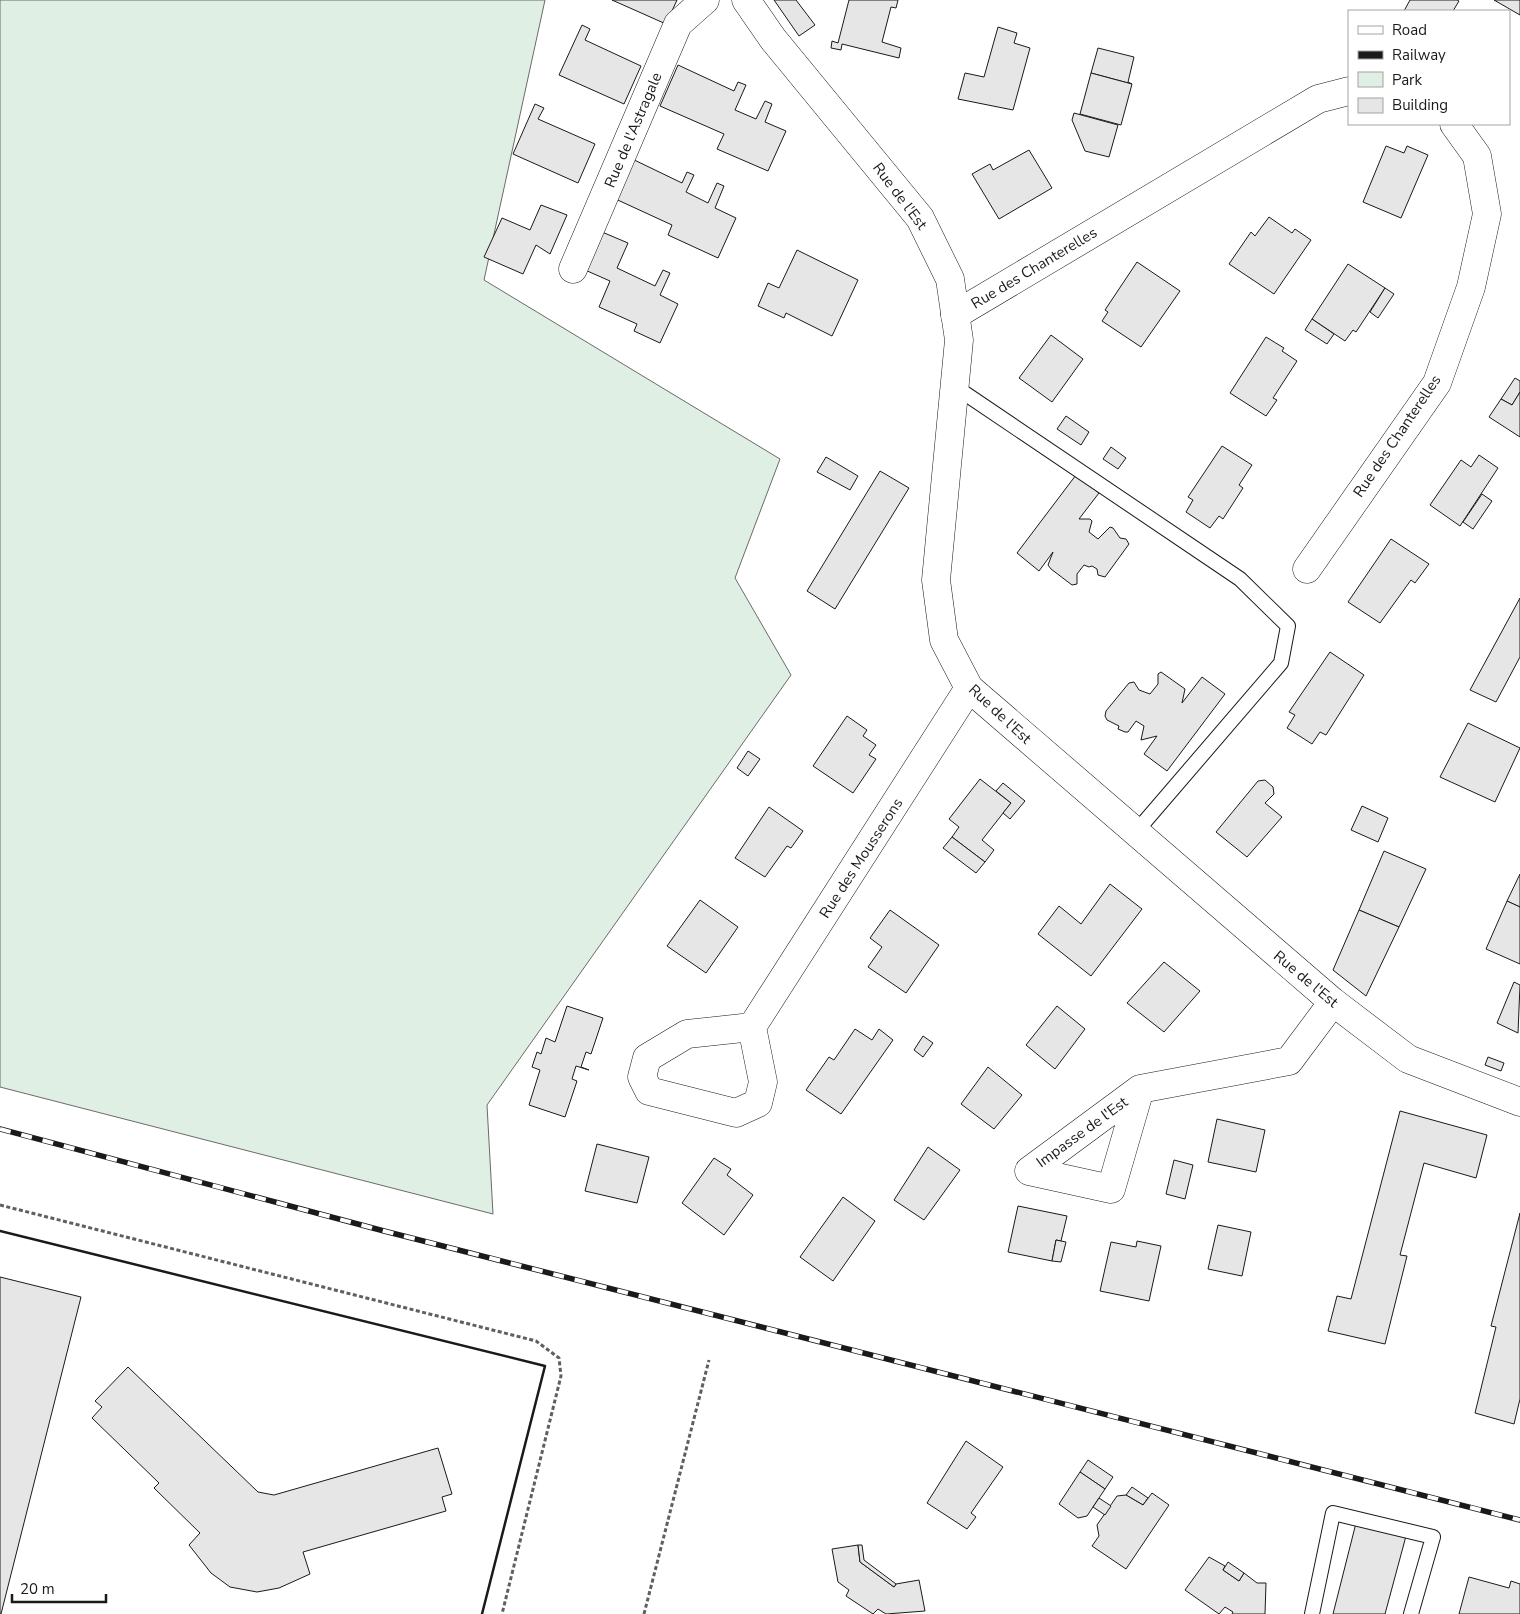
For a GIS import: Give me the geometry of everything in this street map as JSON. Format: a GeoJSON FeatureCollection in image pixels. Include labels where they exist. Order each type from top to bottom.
{"type":"FeatureCollection","features":[{"type":"Feature","properties":{"kind":"street","name":"Rue de l'Astragale"},"geometry":{"type":"LineString","coordinates":[[573,269],[678,24],[705,0]]}},
{"type":"Feature","properties":{"kind":"street","name":"Rue de l'Est"},"geometry":{"type":"LineString","coordinates":[[746,0],[773,39],[920,218],[950,279],[958,340],[936,580],[944,640],[970,688],[1135,833],[1333,1002],[1408,1059],[1520,1102]]}},
{"type":"Feature","properties":{"kind":"street","name":"Rue des Chanterelles"},"geometry":{"type":"LineString","coordinates":[[955,315],[1318,99],[1348,91]]}},
{"type":"Feature","properties":{"kind":"street","name":"Rue des Chanterelles"},"geometry":{"type":"LineString","coordinates":[[1307,569],[1437,382],[1471,287],[1487,214],[1477,156],[1455,125]]}},
{"type":"Feature","properties":{"kind":"street","name":"Rue des Mousserons"},"geometry":{"type":"LineString","coordinates":[[752,1027],[970,688]]}},
{"type":"Feature","properties":{"kind":"street","name":"Impasse de l'Est"},"geometry":{"type":"LineString","coordinates":[[1140,1089],[1289,1061],[1333,1002]]}},
{"type":"Feature","properties":{"kind":"lane"},"geometry":{"type":"LineString","coordinates":[[954,386],[1240,579],[1288,626],[1281,663],[1135,833]]}},
{"type":"Feature","properties":{"kind":"lane"},"geometry":{"type":"LineString","coordinates":[[1312,1614],[1333,1513],[1433,1537],[1411,1614]]}},
{"type":"Feature","properties":{"kind":"path"},"geometry":{"type":"LineString","coordinates":[[0,1205],[536,1341],[559,1358],[561,1376],[502,1614]]}},
{"type":"Feature","properties":{"kind":"path"},"geometry":{"type":"LineString","coordinates":[[644,1614],[709,1360]]}},
{"type":"Feature","properties":{"kind":"green space"},"geometry":{"type":"Polygon","coordinates":[[[0,0],[545,0],[484,280],[780,459],[735,578],[791,675],[487,1105],[493,1214],[0,1087],[0,0]]]}},
{"type":"Feature","properties":{"kind":"building"},"geometry":{"type":"Polygon","coordinates":[[[612,0],[677,0],[666,24],[612,0]]]}},
{"type":"Feature","properties":{"kind":"building"},"geometry":{"type":"Polygon","coordinates":[[[774,0],[796,0],[815,25],[799,36],[774,0]]]}},
{"type":"Feature","properties":{"kind":"building"},"geometry":{"type":"Polygon","coordinates":[[[849,0],[898,0],[896,8],[891,7],[882,42],[901,48],[899,58],[842,44],[841,50],[831,48],[832,41],[838,43],[849,0]]]}},
{"type":"Feature","properties":{"kind":"building"},"geometry":{"type":"Polygon","coordinates":[[[1410,0],[1459,1],[1454,10],[1405,10],[1410,0]]]}},
{"type":"Feature","properties":{"kind":"building"},"geometry":{"type":"Polygon","coordinates":[[[1494,0],[1520,0],[1520,15],[1494,0]]]}},
{"type":"Feature","properties":{"kind":"building"},"geometry":{"type":"Polygon","coordinates":[[[582,25],[590,29],[585,40],[641,66],[624,104],[559,75],[582,25]]]}},
{"type":"Feature","properties":{"kind":"building"},"geometry":{"type":"Polygon","coordinates":[[[998,27],[1017,33],[1014,43],[1030,48],[1013,110],[958,99],[965,73],[984,77],[998,27]]]}},
{"type":"Feature","properties":{"kind":"building"},"geometry":{"type":"Polygon","coordinates":[[[1098,48],[1134,57],[1128,82],[1132,84],[1091,73],[1098,48]]]}},
{"type":"Feature","properties":{"kind":"building"},"geometry":{"type":"Polygon","coordinates":[[[678,65],[734,91],[738,82],[746,85],[735,110],[756,119],[765,101],[772,104],[765,122],[786,131],[768,171],[717,149],[724,134],[660,106],[678,65]]]}},
{"type":"Feature","properties":{"kind":"building"},"geometry":{"type":"Polygon","coordinates":[[[1091,73],[1132,84],[1121,125],[1080,114],[1091,73]]]}},
{"type":"Feature","properties":{"kind":"building"},"geometry":{"type":"Polygon","coordinates":[[[535,104],[544,108],[538,119],[595,144],[578,183],[513,154],[535,104]]]}},
{"type":"Feature","properties":{"kind":"building"},"geometry":{"type":"Polygon","coordinates":[[[1074,113],[1118,125],[1109,157],[1085,151],[1072,120],[1074,113]]]}},
{"type":"Feature","properties":{"kind":"building"},"geometry":{"type":"Polygon","coordinates":[[[1386,146],[1404,153],[1407,146],[1428,155],[1401,218],[1363,202],[1386,146]]]}},
{"type":"Feature","properties":{"kind":"building"},"geometry":{"type":"Polygon","coordinates":[[[1029,150],[1052,188],[999,219],[972,174],[990,164],[993,170],[1029,150]]]}},
{"type":"Feature","properties":{"kind":"building"},"geometry":{"type":"Polygon","coordinates":[[[626,156],[682,183],[687,172],[694,175],[686,192],[708,203],[717,183],[724,186],[715,208],[736,218],[718,258],[668,235],[672,225],[609,196],[626,156]]]}},
{"type":"Feature","properties":{"kind":"building"},"geometry":{"type":"Polygon","coordinates":[[[541,205],[567,215],[550,254],[536,245],[523,274],[484,257],[502,218],[530,230],[541,205]]]}},
{"type":"Feature","properties":{"kind":"building"},"geometry":{"type":"Polygon","coordinates":[[[1269,217],[1292,233],[1295,229],[1311,240],[1274,294],[1229,264],[1251,232],[1255,236],[1269,217]]]}},
{"type":"Feature","properties":{"kind":"building"},"geometry":{"type":"Polygon","coordinates":[[[602,232],[628,243],[617,268],[655,286],[663,270],[670,273],[660,295],[678,304],[660,343],[634,331],[637,324],[599,307],[610,281],[585,270],[602,232]]]}},
{"type":"Feature","properties":{"kind":"building"},"geometry":{"type":"Polygon","coordinates":[[[797,250],[858,280],[832,336],[786,313],[784,318],[758,306],[768,283],[779,288],[797,250]]]}},
{"type":"Feature","properties":{"kind":"building"},"geometry":{"type":"Polygon","coordinates":[[[1137,262],[1180,291],[1141,347],[1102,321],[1108,312],[1105,310],[1137,262]]]}},
{"type":"Feature","properties":{"kind":"building"},"geometry":{"type":"Polygon","coordinates":[[[1348,264],[1385,288],[1356,332],[1353,330],[1345,341],[1312,319],[1348,264]]]}},
{"type":"Feature","properties":{"kind":"building"},"geometry":{"type":"Polygon","coordinates":[[[1385,288],[1394,294],[1378,318],[1370,312],[1385,288]]]}},
{"type":"Feature","properties":{"kind":"building"},"geometry":{"type":"Polygon","coordinates":[[[1312,319],[1334,334],[1327,344],[1305,330],[1312,319]]]}},
{"type":"Feature","properties":{"kind":"building"},"geometry":{"type":"Polygon","coordinates":[[[1051,335],[1083,359],[1052,402],[1019,378],[1051,335]]]}},
{"type":"Feature","properties":{"kind":"building"},"geometry":{"type":"Polygon","coordinates":[[[1266,337],[1284,348],[1282,351],[1297,361],[1273,398],[1277,400],[1266,416],[1230,393],[1266,337]]]}},
{"type":"Feature","properties":{"kind":"building"},"geometry":{"type":"Polygon","coordinates":[[[1515,378],[1520,381],[1520,392],[1512,405],[1501,399],[1515,378]]]}},
{"type":"Feature","properties":{"kind":"building"},"geometry":{"type":"Polygon","coordinates":[[[1520,392],[1520,437],[1489,417],[1501,399],[1512,405],[1520,392]]]}},
{"type":"Feature","properties":{"kind":"building"},"geometry":{"type":"Polygon","coordinates":[[[1066,416],[1089,432],[1081,445],[1057,429],[1066,416]]]}},
{"type":"Feature","properties":{"kind":"building"},"geometry":{"type":"Polygon","coordinates":[[[1222,446],[1252,465],[1239,485],[1243,488],[1223,519],[1219,516],[1210,528],[1186,512],[1193,500],[1188,497],[1222,446]]]}},
{"type":"Feature","properties":{"kind":"building"},"geometry":{"type":"Polygon","coordinates":[[[1111,447],[1126,458],[1118,469],[1103,459],[1111,447]]]}},
{"type":"Feature","properties":{"kind":"building"},"geometry":{"type":"Polygon","coordinates":[[[1479,455],[1498,468],[1460,526],[1430,505],[1461,460],[1471,467],[1479,455]]]}},
{"type":"Feature","properties":{"kind":"building"},"geometry":{"type":"Polygon","coordinates":[[[826,457],[858,476],[850,490],[817,472],[826,457]]]}},
{"type":"Feature","properties":{"kind":"building"},"geometry":{"type":"Polygon","coordinates":[[[880,471],[909,488],[835,609],[807,591],[880,471]]]}},
{"type":"Feature","properties":{"kind":"building"},"geometry":{"type":"Polygon","coordinates":[[[1076,475],[1099,493],[1079,519],[1090,519],[1092,521],[1089,532],[1098,539],[1110,527],[1113,528],[1120,538],[1126,539],[1129,544],[1105,577],[1098,575],[1097,569],[1092,566],[1084,565],[1077,574],[1077,584],[1072,585],[1048,565],[1053,552],[1039,571],[1017,553],[1076,475]]]}},
{"type":"Feature","properties":{"kind":"building"},"geometry":{"type":"Polygon","coordinates":[[[1482,494],[1492,501],[1473,529],[1463,522],[1482,494]]]}},
{"type":"Feature","properties":{"kind":"building"},"geometry":{"type":"Polygon","coordinates":[[[1391,539],[1429,564],[1415,583],[1411,580],[1380,623],[1348,602],[1391,539]]]}},
{"type":"Feature","properties":{"kind":"building"},"geometry":{"type":"Polygon","coordinates":[[[1520,598],[1520,657],[1496,702],[1470,690],[1520,598]]]}},
{"type":"Feature","properties":{"kind":"building"},"geometry":{"type":"Polygon","coordinates":[[[1330,652],[1364,675],[1326,735],[1320,732],[1312,744],[1287,728],[1295,715],[1289,712],[1330,652]]]}},
{"type":"Feature","properties":{"kind":"building"},"geometry":{"type":"Polygon","coordinates":[[[1161,672],[1185,689],[1182,703],[1202,677],[1225,694],[1167,771],[1144,754],[1157,736],[1141,740],[1144,726],[1136,721],[1128,732],[1125,732],[1118,729],[1119,726],[1107,720],[1105,716],[1106,711],[1129,683],[1134,682],[1139,690],[1150,694],[1158,684],[1158,674],[1161,672]]]}},
{"type":"Feature","properties":{"kind":"building"},"geometry":{"type":"Polygon","coordinates":[[[847,716],[867,730],[863,736],[876,745],[869,755],[876,759],[853,793],[813,766],[847,716]]]}},
{"type":"Feature","properties":{"kind":"building"},"geometry":{"type":"Polygon","coordinates":[[[1468,723],[1520,748],[1495,802],[1440,777],[1468,723]]]}},
{"type":"Feature","properties":{"kind":"building"},"geometry":{"type":"Polygon","coordinates":[[[748,751],[760,759],[748,776],[737,768],[748,751]]]}},
{"type":"Feature","properties":{"kind":"building"},"geometry":{"type":"Polygon","coordinates":[[[980,779],[1011,803],[982,840],[994,850],[985,862],[952,837],[959,827],[949,819],[980,779]]]}},
{"type":"Feature","properties":{"kind":"building"},"geometry":{"type":"Polygon","coordinates":[[[1265,780],[1273,787],[1274,794],[1265,803],[1282,817],[1247,857],[1216,832],[1258,781],[1265,780]]]}},
{"type":"Feature","properties":{"kind":"building"},"geometry":{"type":"Polygon","coordinates":[[[1003,783],[1025,801],[1010,819],[1003,813],[1011,803],[996,791],[1003,783]]]}},
{"type":"Feature","properties":{"kind":"building"},"geometry":{"type":"Polygon","coordinates":[[[1362,806],[1388,818],[1378,842],[1351,830],[1362,806]]]}},
{"type":"Feature","properties":{"kind":"building"},"geometry":{"type":"Polygon","coordinates":[[[769,807],[803,831],[791,848],[787,846],[765,877],[735,858],[769,807]]]}},
{"type":"Feature","properties":{"kind":"building"},"geometry":{"type":"Polygon","coordinates":[[[952,837],[985,862],[976,873],[943,848],[952,837]]]}},
{"type":"Feature","properties":{"kind":"building"},"geometry":{"type":"Polygon","coordinates":[[[1384,851],[1426,869],[1399,927],[1359,910],[1384,851]]]}},
{"type":"Feature","properties":{"kind":"building"},"geometry":{"type":"Polygon","coordinates":[[[1520,874],[1520,907],[1507,901],[1520,874]]]}},
{"type":"Feature","properties":{"kind":"building"},"geometry":{"type":"Polygon","coordinates":[[[1110,884],[1142,909],[1091,976],[1038,934],[1059,906],[1081,924],[1110,884]]]}},
{"type":"Feature","properties":{"kind":"building"},"geometry":{"type":"Polygon","coordinates":[[[700,900],[738,927],[706,973],[667,946],[700,900]]]}},
{"type":"Feature","properties":{"kind":"building"},"geometry":{"type":"Polygon","coordinates":[[[1507,901],[1520,907],[1520,964],[1486,949],[1507,901]]]}},
{"type":"Feature","properties":{"kind":"building"},"geometry":{"type":"Polygon","coordinates":[[[890,910],[939,945],[906,993],[868,967],[882,947],[870,938],[890,910]]]}},
{"type":"Feature","properties":{"kind":"building"},"geometry":{"type":"Polygon","coordinates":[[[1359,910],[1399,927],[1366,996],[1333,970],[1359,910]]]}},
{"type":"Feature","properties":{"kind":"building"},"geometry":{"type":"Polygon","coordinates":[[[1164,962],[1200,991],[1164,1032],[1127,1003],[1164,962]]]}},
{"type":"Feature","properties":{"kind":"building"},"geometry":{"type":"Polygon","coordinates":[[[1514,982],[1520,985],[1518,1033],[1497,1023],[1514,982]]]}},
{"type":"Feature","properties":{"kind":"building"},"geometry":{"type":"Polygon","coordinates":[[[567,1006],[603,1018],[591,1054],[586,1052],[581,1067],[589,1070],[576,1066],[572,1079],[577,1081],[565,1117],[529,1105],[540,1070],[532,1067],[537,1052],[541,1054],[546,1038],[555,1042],[567,1006]]]}},
{"type":"Feature","properties":{"kind":"building"},"geometry":{"type":"Polygon","coordinates":[[[1057,1006],[1085,1029],[1055,1069],[1026,1045],[1057,1006]]]}},
{"type":"Feature","properties":{"kind":"building"},"geometry":{"type":"Polygon","coordinates":[[[855,1029],[872,1040],[879,1029],[893,1040],[841,1114],[806,1090],[829,1057],[834,1060],[855,1029]]]}},
{"type":"Feature","properties":{"kind":"building"},"geometry":{"type":"Polygon","coordinates":[[[923,1036],[933,1043],[923,1057],[914,1050],[923,1036]]]}},
{"type":"Feature","properties":{"kind":"building"},"geometry":{"type":"Polygon","coordinates":[[[1488,1057],[1504,1063],[1501,1071],[1485,1065],[1488,1057]]]}},
{"type":"Feature","properties":{"kind":"building"},"geometry":{"type":"Polygon","coordinates":[[[988,1067],[1022,1095],[994,1129],[961,1104],[988,1067]]]}},
{"type":"Feature","properties":{"kind":"building"},"geometry":{"type":"Polygon","coordinates":[[[1400,1111],[1487,1135],[1476,1178],[1424,1163],[1400,1255],[1407,1256],[1385,1344],[1328,1331],[1337,1296],[1351,1299],[1400,1111]]]}},
{"type":"Feature","properties":{"kind":"building"},"geometry":{"type":"Polygon","coordinates":[[[1217,1119],[1265,1130],[1256,1172],[1208,1162],[1217,1119]]]}},
{"type":"Feature","properties":{"kind":"building"},"geometry":{"type":"Polygon","coordinates":[[[597,1144],[649,1157],[637,1203],[585,1191],[597,1144]]]}},
{"type":"Feature","properties":{"kind":"building"},"geometry":{"type":"Polygon","coordinates":[[[928,1147],[960,1170],[924,1220],[894,1200],[928,1147]]]}},
{"type":"Feature","properties":{"kind":"building"},"geometry":{"type":"Polygon","coordinates":[[[714,1158],[731,1169],[727,1175],[753,1195],[724,1235],[682,1203],[714,1158]]]}},
{"type":"Feature","properties":{"kind":"building"},"geometry":{"type":"Polygon","coordinates":[[[1174,1160],[1193,1165],[1185,1199],[1166,1194],[1174,1160]]]}},
{"type":"Feature","properties":{"kind":"building"},"geometry":{"type":"Polygon","coordinates":[[[843,1197],[875,1221],[833,1281],[800,1257],[843,1197]]]}},
{"type":"Feature","properties":{"kind":"building"},"geometry":{"type":"Polygon","coordinates":[[[1018,1206],[1067,1216],[1061,1241],[1056,1240],[1052,1261],[1008,1252],[1018,1206]]]}},
{"type":"Feature","properties":{"kind":"building"},"geometry":{"type":"Polygon","coordinates":[[[1520,1213],[1520,1399],[1514,1424],[1475,1413],[1496,1327],[1491,1326],[1520,1213]]]}},
{"type":"Feature","properties":{"kind":"building"},"geometry":{"type":"Polygon","coordinates":[[[1218,1225],[1251,1232],[1242,1276],[1208,1269],[1218,1225]]]}},
{"type":"Feature","properties":{"kind":"building"},"geometry":{"type":"Polygon","coordinates":[[[1056,1240],[1066,1242],[1061,1262],[1052,1261],[1056,1240]]]}},
{"type":"Feature","properties":{"kind":"building"},"geometry":{"type":"Polygon","coordinates":[[[1137,1241],[1161,1246],[1149,1301],[1100,1291],[1111,1242],[1136,1247],[1137,1241]]]}},
{"type":"Feature","properties":{"kind":"building"},"geometry":{"type":"Polygon","coordinates":[[[0,1277],[81,1297],[1,1614],[0,1614],[0,1277]]]}},
{"type":"Feature","properties":{"kind":"building"},"geometry":{"type":"Polygon","coordinates":[[[128,1367],[258,1492],[274,1495],[438,1448],[452,1494],[442,1497],[446,1511],[303,1552],[310,1574],[279,1588],[257,1592],[230,1587],[211,1573],[189,1545],[200,1533],[154,1488],[159,1483],[92,1418],[102,1407],[95,1401],[128,1367]]]}},
{"type":"Feature","properties":{"kind":"building"},"geometry":{"type":"Polygon","coordinates":[[[966,1441],[1003,1467],[971,1513],[976,1517],[967,1529],[927,1503],[966,1441]]]}},
{"type":"Feature","properties":{"kind":"building"},"geometry":{"type":"Polygon","coordinates":[[[1088,1460],[1113,1477],[1105,1489],[1080,1472],[1088,1460]]]}},
{"type":"Feature","properties":{"kind":"building"},"geometry":{"type":"Polygon","coordinates":[[[1080,1472],[1105,1489],[1087,1516],[1078,1518],[1059,1504],[1080,1472]]]}},
{"type":"Feature","properties":{"kind":"building"},"geometry":{"type":"Polygon","coordinates":[[[1132,1487],[1148,1498],[1143,1505],[1126,1495],[1132,1487]]]}},
{"type":"Feature","properties":{"kind":"building"},"geometry":{"type":"Polygon","coordinates":[[[1152,1493],[1169,1505],[1126,1569],[1092,1546],[1099,1536],[1097,1525],[1117,1496],[1126,1495],[1143,1505],[1152,1493]]]}},
{"type":"Feature","properties":{"kind":"building"},"geometry":{"type":"Polygon","coordinates":[[[1099,1498],[1111,1506],[1105,1515],[1093,1507],[1099,1498]]]}},
{"type":"Feature","properties":{"kind":"building"},"geometry":{"type":"Polygon","coordinates":[[[1356,1523],[1406,1536],[1385,1614],[1333,1614],[1356,1523]]]}},
{"type":"Feature","properties":{"kind":"building"},"geometry":{"type":"Polygon","coordinates":[[[858,1545],[860,1562],[894,1587],[896,1584],[919,1580],[925,1611],[886,1614],[878,1609],[873,1614],[846,1596],[849,1590],[838,1582],[832,1549],[858,1545]]]}},
{"type":"Feature","properties":{"kind":"building"},"geometry":{"type":"Polygon","coordinates":[[[858,1545],[862,1545],[864,1560],[896,1584],[894,1587],[860,1562],[858,1545]]]}},
{"type":"Feature","properties":{"kind":"building"},"geometry":{"type":"Polygon","coordinates":[[[1209,1557],[1225,1566],[1223,1570],[1239,1581],[1244,1573],[1257,1583],[1266,1583],[1265,1614],[1232,1614],[1233,1612],[1225,1607],[1219,1614],[1185,1590],[1209,1557]]]}},
{"type":"Feature","properties":{"kind":"building"},"geometry":{"type":"Polygon","coordinates":[[[1228,1562],[1244,1573],[1239,1581],[1223,1570],[1228,1562]]]}},
{"type":"Feature","properties":{"kind":"building"},"geometry":{"type":"Polygon","coordinates":[[[1469,1577],[1509,1588],[1511,1581],[1520,1584],[1520,1614],[1459,1614],[1469,1577]]]}},
{"type":"Feature","properties":{"kind":"railway"},"geometry":{"type":"LineString","coordinates":[[0,1129],[384,1231],[1520,1520]]}},
{"type":"Feature","properties":{"kind":"wall"},"geometry":{"type":"LineString","coordinates":[[0,1231],[545,1366],[482,1614]]}}]}
